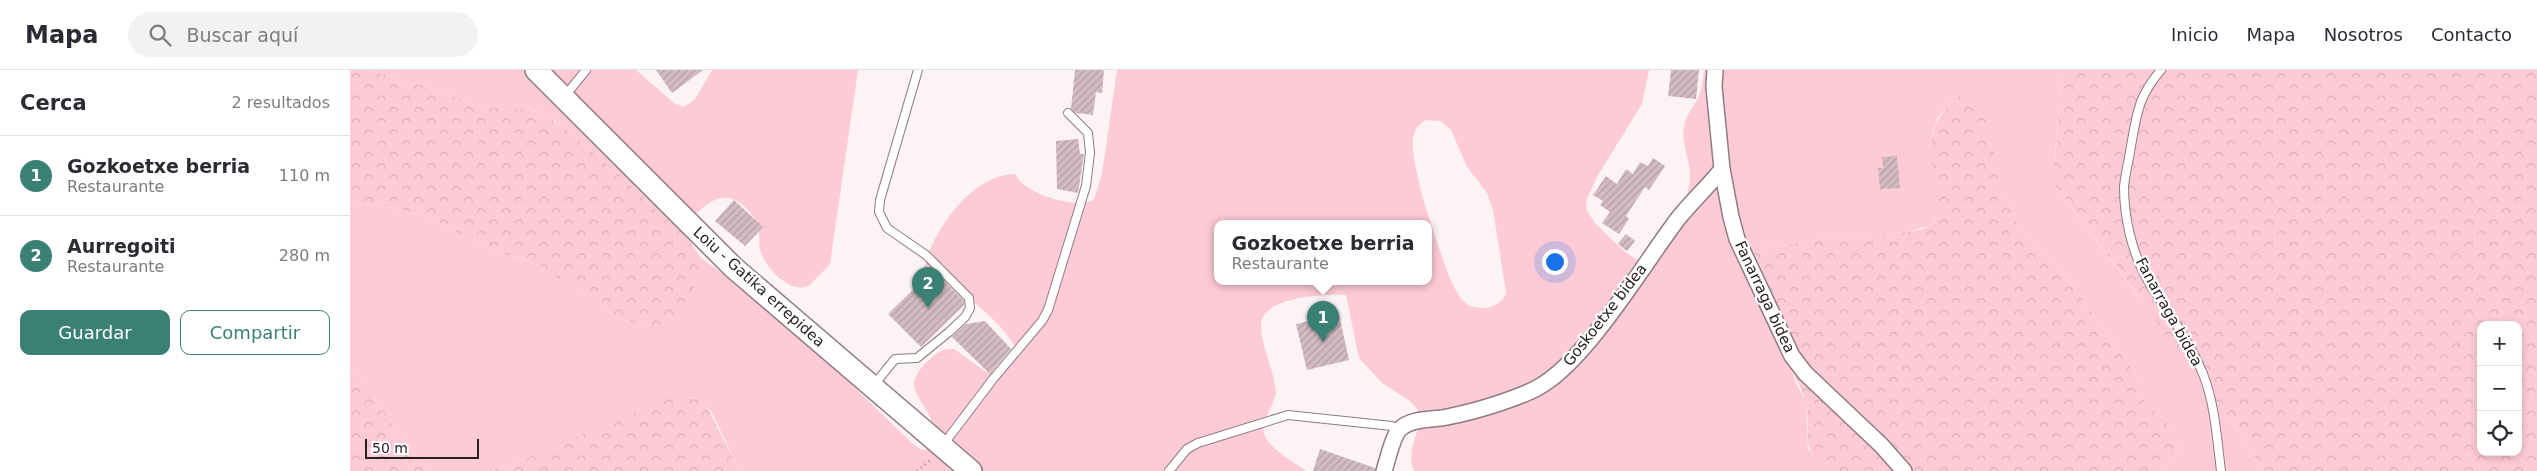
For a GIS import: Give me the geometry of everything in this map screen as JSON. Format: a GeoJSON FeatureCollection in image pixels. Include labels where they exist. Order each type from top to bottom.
{"type":"FeatureCollection","features":[{"type":"Feature","properties":{"kind":"street","name":"Loiu - Gatika errepidea"},"geometry":{"type":"LineString","coordinates":[[536,70],[734,268],[970,471]]}},
{"type":"Feature","properties":{"kind":"street","name":"Fanarraga bidea"},"geometry":{"type":"LineString","coordinates":[[1714,70],[1715,110],[1722,168],[1737,239],[1792,356],[1806,373],[1882,446],[1904,471]]}},
{"type":"Feature","properties":{"kind":"street","name":"Goskoetxe bidea"},"geometry":{"type":"LineString","coordinates":[[1398,430],[1408,423],[1448,417],[1537,388],[1562,370],[1601,325],[1679,218],[1707,189],[1722,168]]}},
{"type":"Feature","properties":{"kind":"street"},"geometry":{"type":"LineString","coordinates":[[1384,471],[1398,430]]}},
{"type":"Feature","properties":{"kind":"lane"},"geometry":{"type":"LineString","coordinates":[[563,98],[586,70]]}},
{"type":"Feature","properties":{"kind":"lane"},"geometry":{"type":"LineString","coordinates":[[872,387],[895,359],[917,358],[965,318],[970,308],[969,298],[954,282],[926,255],[887,228],[879,212],[880,200],[918,70]]}},
{"type":"Feature","properties":{"kind":"lane","name":"Fanarraga bidea"},"geometry":{"type":"LineString","coordinates":[[2161,70],[2143,94],[2136,120],[2124,186],[2126,213],[2136,251],[2146,278],[2188,342],[2204,375],[2212,406],[2221,471]]}},
{"type":"Feature","properties":{"kind":"lane"},"geometry":{"type":"LineString","coordinates":[[942,447],[992,379],[1042,321],[1048,310],[1086,186],[1090,153],[1088,133],[1068,114]]}},
{"type":"Feature","properties":{"kind":"lane"},"geometry":{"type":"LineString","coordinates":[[1170,471],[1187,449],[1198,443],[1288,415],[1392,426],[1398,430]]}},
{"type":"Feature","properties":{"kind":"green space"},"geometry":{"type":"Polygon","coordinates":[[[350,70],[367,70],[428,87],[483,107],[529,110],[544,114],[567,130],[622,177],[659,213],[681,229],[701,258],[700,269],[693,291],[681,312],[663,324],[652,326],[638,324],[609,312],[536,265],[482,246],[435,221],[415,213],[393,208],[350,203],[350,70]]]}},
{"type":"Feature","properties":{"kind":"green space"},"geometry":{"type":"Polygon","coordinates":[[[367,70],[636,70],[674,103],[684,107],[695,99],[712,70],[858,70],[830,264],[809,286],[795,287],[781,280],[765,262],[760,248],[757,222],[744,206],[735,200],[726,198],[710,202],[681,229],[659,213],[622,177],[554,120],[536,111],[483,107],[428,87],[367,70]]]}},
{"type":"Feature","properties":{"kind":"green space"},"geometry":{"type":"Polygon","coordinates":[[[1117,70],[1649,70],[1642,104],[1598,175],[1586,201],[1587,211],[1596,224],[1625,252],[1641,262],[1665,232],[1686,197],[1690,173],[1683,133],[1687,116],[1700,93],[1704,70],[2062,70],[2055,155],[2056,187],[2233,422],[2263,471],[2160,471],[2184,446],[2172,428],[2136,392],[2138,380],[2136,374],[2067,278],[2015,221],[1997,174],[1993,156],[1953,101],[1938,117],[1932,133],[1939,214],[1932,225],[1906,232],[1839,237],[1761,248],[1795,381],[1806,402],[1808,449],[1824,471],[1414,471],[1411,453],[1419,424],[1418,410],[1410,401],[1382,383],[1359,358],[1346,295],[1311,296],[1283,302],[1264,315],[1261,325],[1263,341],[1276,392],[1265,421],[1264,432],[1267,439],[1278,451],[1306,471],[740,471],[712,413],[706,405],[692,397],[594,431],[517,462],[487,471],[430,471],[399,434],[361,379],[350,369],[350,203],[393,208],[415,213],[435,221],[489,249],[536,265],[609,312],[637,324],[651,326],[661,324],[678,311],[691,290],[701,258],[729,278],[784,323],[912,443],[922,450],[932,449],[933,426],[914,386],[915,378],[920,370],[938,352],[954,349],[985,371],[996,374],[1011,366],[1017,352],[1012,341],[991,317],[962,293],[924,268],[936,237],[946,221],[970,193],[1000,176],[1016,174],[1020,181],[1028,188],[1051,198],[1076,203],[1094,199],[1102,174],[1117,70]],[[1426,120],[1419,125],[1415,131],[1413,143],[1418,179],[1430,220],[1214,220],[1214,285],[1432,285],[1432,226],[1448,274],[1458,294],[1467,304],[1478,308],[1496,305],[1506,292],[1493,210],[1487,193],[1467,167],[1451,130],[1440,121],[1426,120]]]}},
{"type":"Feature","properties":{"kind":"green space"},"geometry":{"type":"Polygon","coordinates":[[[2062,70],[2537,70],[2537,471],[2263,471],[2233,422],[2176,351],[2132,287],[2056,187],[2054,171],[2062,70]]]}},
{"type":"Feature","properties":{"kind":"green space"},"geometry":{"type":"Polygon","coordinates":[[[1963,94],[1977,100],[1986,111],[1997,174],[2015,221],[2067,278],[2136,374],[2139,385],[2136,392],[2172,428],[2184,446],[2160,471],[1824,471],[1811,453],[1804,396],[1794,374],[1753,256],[1755,251],[1767,247],[1839,237],[1906,232],[1923,229],[1935,222],[1939,207],[1932,159],[1933,132],[1948,106],[1963,94]]]}},
{"type":"Feature","properties":{"kind":"green space"},"geometry":{"type":"Polygon","coordinates":[[[350,369],[361,379],[399,434],[430,471],[350,471],[350,369]]]}},
{"type":"Feature","properties":{"kind":"green space"},"geometry":{"type":"Polygon","coordinates":[[[683,396],[698,399],[706,405],[740,471],[487,471],[517,462],[665,400],[683,396]]]}},
{"type":"Feature","properties":{"kind":"building"},"geometry":{"type":"Polygon","coordinates":[[[656,70],[703,70],[672,93],[656,70]]]}},
{"type":"Feature","properties":{"kind":"building"},"geometry":{"type":"Polygon","coordinates":[[[1075,70],[1104,70],[1102,93],[1096,92],[1093,115],[1076,113],[1071,109],[1075,70]]]}},
{"type":"Feature","properties":{"kind":"building"},"geometry":{"type":"Polygon","coordinates":[[[1671,70],[1699,70],[1696,99],[1668,96],[1671,70]]]}},
{"type":"Feature","properties":{"kind":"building"},"geometry":{"type":"Polygon","coordinates":[[[1078,139],[1080,154],[1084,154],[1078,193],[1057,189],[1056,141],[1078,139]]]}},
{"type":"Feature","properties":{"kind":"building"},"geometry":{"type":"Polygon","coordinates":[[[1897,156],[1900,188],[1880,189],[1878,168],[1883,168],[1882,157],[1897,156]]]}},
{"type":"Feature","properties":{"kind":"building"},"geometry":{"type":"Polygon","coordinates":[[[1653,158],[1665,166],[1649,190],[1645,187],[1626,216],[1629,219],[1619,234],[1602,223],[1610,212],[1600,205],[1603,201],[1593,195],[1606,176],[1617,184],[1626,169],[1633,174],[1640,162],[1648,166],[1653,158]]]}},
{"type":"Feature","properties":{"kind":"building"},"geometry":{"type":"Polygon","coordinates":[[[734,200],[763,227],[745,246],[715,221],[734,200]]]}},
{"type":"Feature","properties":{"kind":"building"},"geometry":{"type":"Polygon","coordinates":[[[1626,234],[1635,241],[1627,251],[1618,244],[1626,234]]]}},
{"type":"Feature","properties":{"kind":"building"},"geometry":{"type":"Polygon","coordinates":[[[933,270],[964,301],[964,305],[921,347],[888,314],[933,270]]]}},
{"type":"Feature","properties":{"kind":"building"},"geometry":{"type":"Polygon","coordinates":[[[1339,314],[1349,360],[1307,370],[1296,324],[1339,314]]]}},
{"type":"Feature","properties":{"kind":"building"},"geometry":{"type":"Polygon","coordinates":[[[985,321],[1011,349],[990,374],[952,337],[966,324],[985,321]]]}},
{"type":"Feature","properties":{"kind":"building"},"geometry":{"type":"Polygon","coordinates":[[[1320,449],[1375,468],[1375,471],[1313,471],[1320,449]]]}},
{"type":"Feature","properties":{"kind":"place","name":"Aurregoiti"},"geometry":{"type":"Point","coordinates":[928,308]}},
{"type":"Feature","properties":{"kind":"place","name":"Gozkoetxe berria"},"geometry":{"type":"Point","coordinates":[1323,342]}}]}
